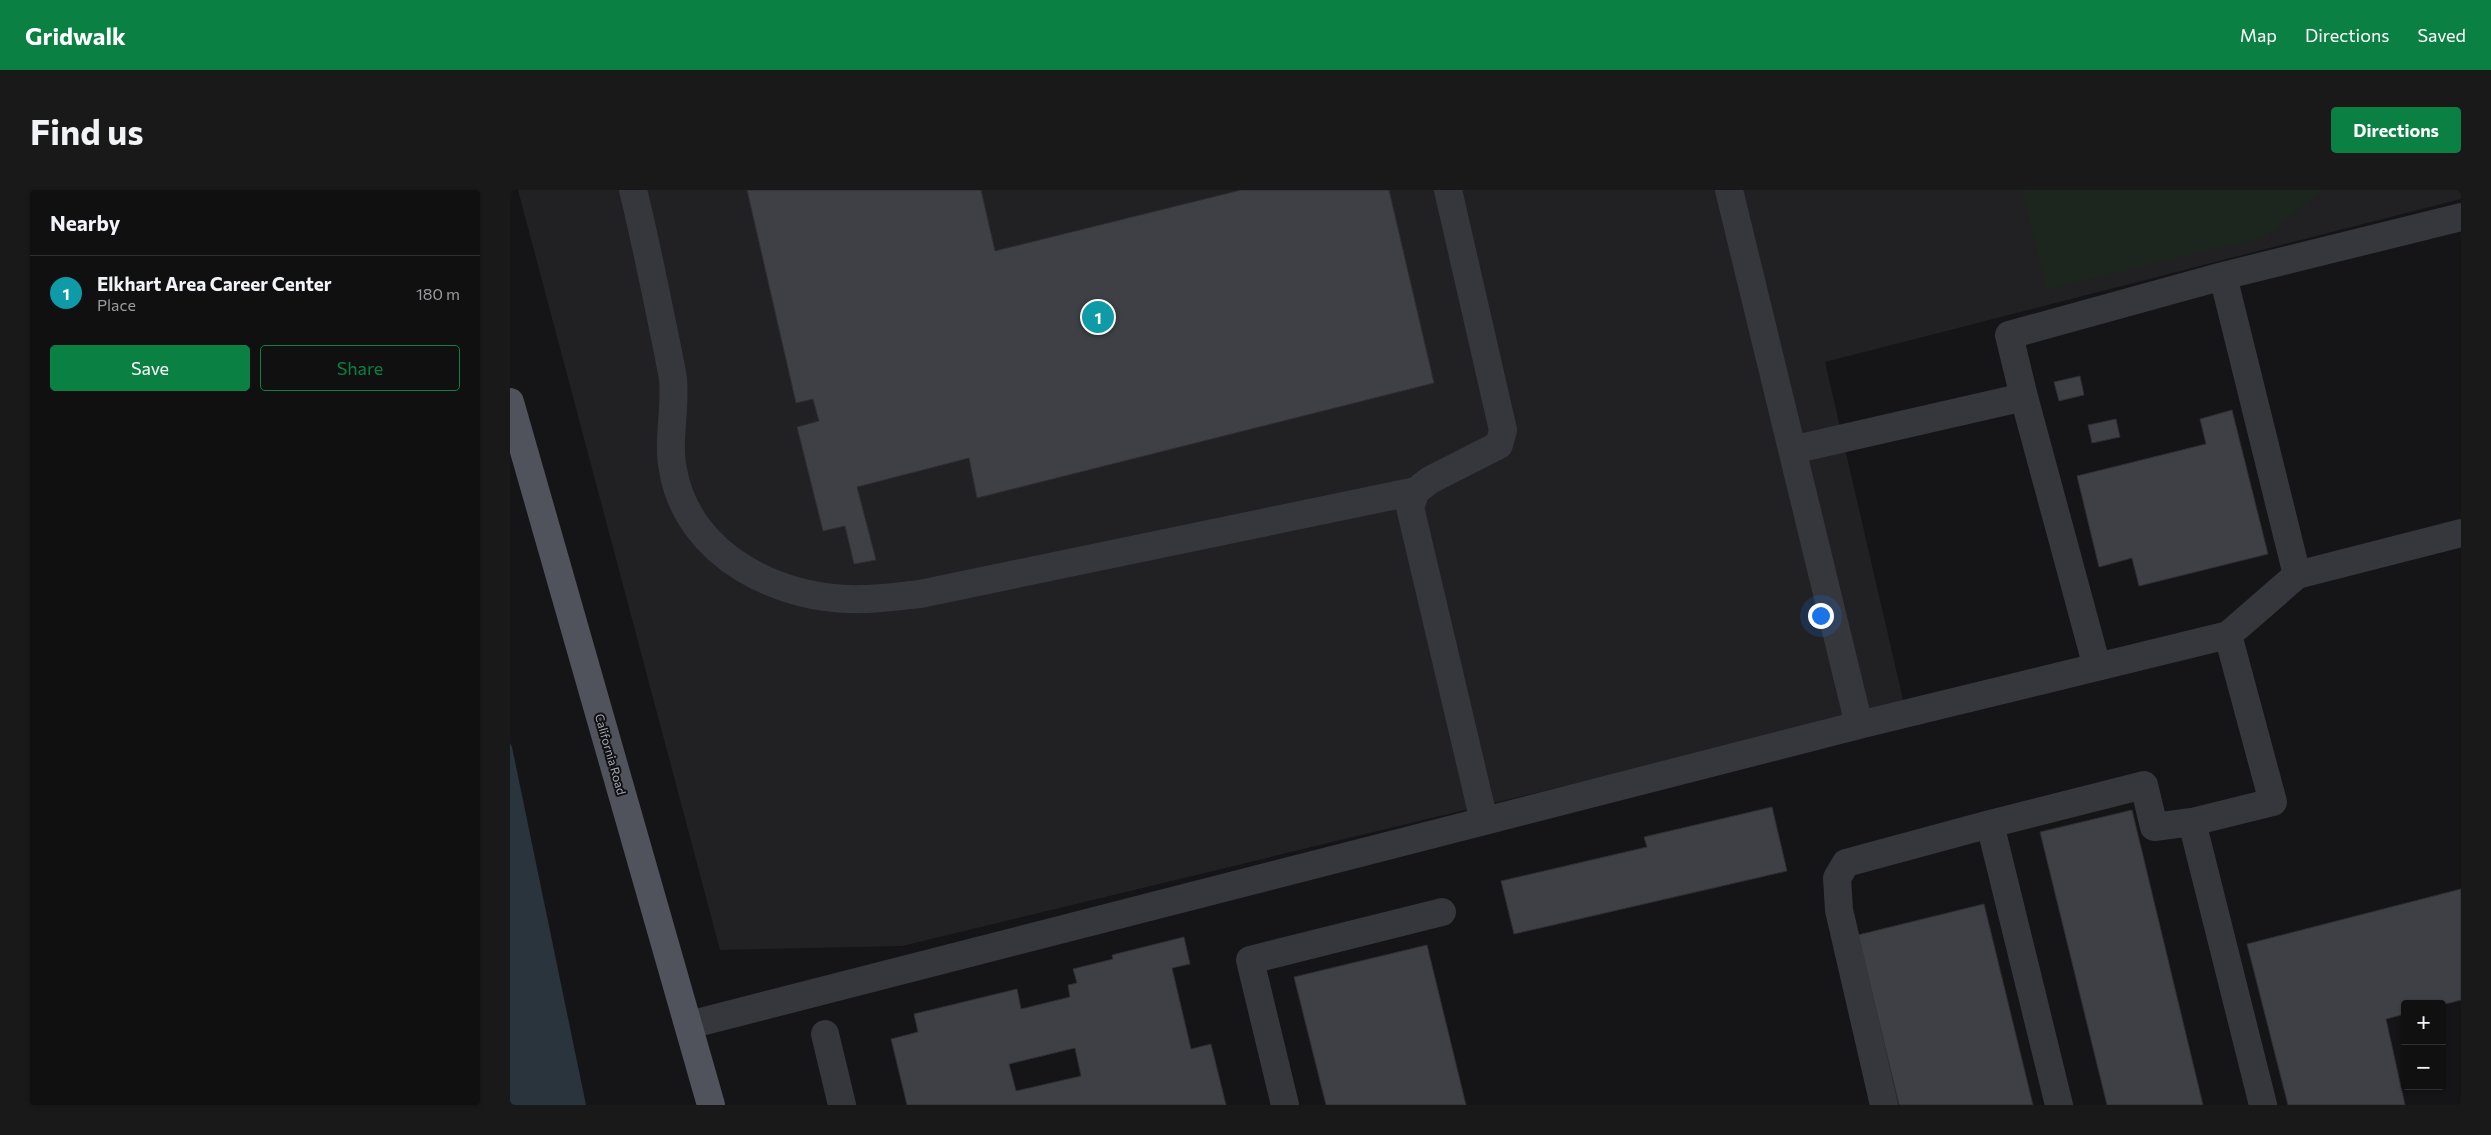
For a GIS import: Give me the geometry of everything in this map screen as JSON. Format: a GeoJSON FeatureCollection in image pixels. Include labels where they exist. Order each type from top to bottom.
{"type":"FeatureCollection","features":[{"type":"Feature","properties":{"kind":"main road","name":"California Road"},"geometry":{"type":"LineString","coordinates":[[510,402],[711,1105]]}},
{"type":"Feature","properties":{"kind":"street"},"geometry":{"type":"LineString","coordinates":[[633,190],[649,254],[673,380],[672,468],[676,485],[695,522],[714,547],[737,564],[770,584],[808,595],[862,600],[920,594],[1416,492]]}},
{"type":"Feature","properties":{"kind":"street"},"geometry":{"type":"LineString","coordinates":[[1448,190],[1503,430],[1499,445],[1430,480],[1416,492],[1410,507],[1415,536],[1484,822]]}},
{"type":"Feature","properties":{"kind":"street"},"geometry":{"type":"LineString","coordinates":[[1729,190],[1859,725]]}},
{"type":"Feature","properties":{"kind":"street"},"geometry":{"type":"LineString","coordinates":[[2097,667],[2024,397],[2009,334],[2223,276],[2461,217]]}},
{"type":"Feature","properties":{"kind":"street"},"geometry":{"type":"LineString","coordinates":[[2223,276],[2297,575]]}},
{"type":"Feature","properties":{"kind":"street"},"geometry":{"type":"LineString","coordinates":[[1792,450],[2024,397]]}},
{"type":"Feature","properties":{"kind":"street"},"geometry":{"type":"LineString","coordinates":[[689,1024],[1859,725],[2228,635],[2297,575],[2461,533]]}},
{"type":"Feature","properties":{"kind":"street"},"geometry":{"type":"LineString","coordinates":[[1884,1105],[1839,910],[1837,878],[1846,863],[1990,824],[2144,786],[2154,827],[2192,822],[2273,802],[2228,635]]}},
{"type":"Feature","properties":{"kind":"street"},"geometry":{"type":"LineString","coordinates":[[2192,822],[2263,1105]]}},
{"type":"Feature","properties":{"kind":"street"},"geometry":{"type":"LineString","coordinates":[[1990,824],[2059,1105]]}},
{"type":"Feature","properties":{"kind":"street"},"geometry":{"type":"LineString","coordinates":[[1285,1105],[1250,960],[1442,912]]}},
{"type":"Feature","properties":{"kind":"street"},"geometry":{"type":"LineString","coordinates":[[825,1034],[842,1105]]}},
{"type":"Feature","properties":{"kind":"shaded area"},"geometry":{"type":"Polygon","coordinates":[[[518,190],[2461,190],[2461,199],[1825,362],[1904,704],[902,946],[720,950],[518,190]]]}},
{"type":"Feature","properties":{"kind":"shaded area"},"geometry":{"type":"Polygon","coordinates":[[[2022,190],[2322,190],[2265,237],[2046,290],[2022,190]]]}},
{"type":"Feature","properties":{"kind":"shaded area"},"geometry":{"type":"Polygon","coordinates":[[[510,743],[512,747],[586,1105],[510,1105],[510,743]]]}},
{"type":"Feature","properties":{"kind":"building"},"geometry":{"type":"Polygon","coordinates":[[[747,190],[981,190],[995,251],[1241,190],[1389,190],[1434,383],[977,498],[969,458],[857,487],[876,560],[854,564],[845,526],[823,531],[797,427],[819,421],[813,399],[796,403],[747,190]]]}},
{"type":"Feature","properties":{"kind":"building"},"geometry":{"type":"Polygon","coordinates":[[[2080,376],[2084,395],[2059,401],[2054,382],[2080,376]]]}},
{"type":"Feature","properties":{"kind":"building"},"geometry":{"type":"Polygon","coordinates":[[[2232,410],[2268,554],[2139,586],[2132,558],[2099,567],[2077,476],[2206,444],[2200,419],[2232,410]]]}},
{"type":"Feature","properties":{"kind":"building"},"geometry":{"type":"Polygon","coordinates":[[[2116,419],[2120,437],[2092,443],[2088,425],[2116,419]]]}},
{"type":"Feature","properties":{"kind":"building"},"geometry":{"type":"Polygon","coordinates":[[[1772,807],[1787,871],[1514,934],[1501,881],[1647,847],[1644,837],[1772,807]]]}},
{"type":"Feature","properties":{"kind":"building"},"geometry":{"type":"Polygon","coordinates":[[[2132,810],[2203,1105],[2107,1105],[2040,832],[2132,810]]]}},
{"type":"Feature","properties":{"kind":"building"},"geometry":{"type":"Polygon","coordinates":[[[2461,889],[2461,1000],[2446,1004],[2446,1000],[2401,1000],[2401,1015],[2386,1019],[2405,1105],[2288,1105],[2247,944],[2461,889]]]}},
{"type":"Feature","properties":{"kind":"building"},"geometry":{"type":"Polygon","coordinates":[[[1984,904],[2033,1105],[1899,1105],[1858,935],[1984,904]]]}},
{"type":"Feature","properties":{"kind":"building"},"geometry":{"type":"Polygon","coordinates":[[[1184,937],[1190,964],[1172,968],[1191,1049],[1211,1044],[1226,1105],[907,1105],[891,1039],[918,1032],[914,1014],[1017,989],[1021,1009],[1070,997],[1068,985],[1077,983],[1073,969],[1113,959],[1112,955],[1184,937]],[[1075,1048],[1009,1064],[1016,1091],[1081,1076],[1075,1048]]]}},
{"type":"Feature","properties":{"kind":"building"},"geometry":{"type":"Polygon","coordinates":[[[1427,945],[1466,1105],[1326,1105],[1294,977],[1427,945]]]}},
{"type":"Feature","properties":{"kind":"place","name":"Elkhart Area Career Center"},"geometry":{"type":"Point","coordinates":[1098,317]}}]}
